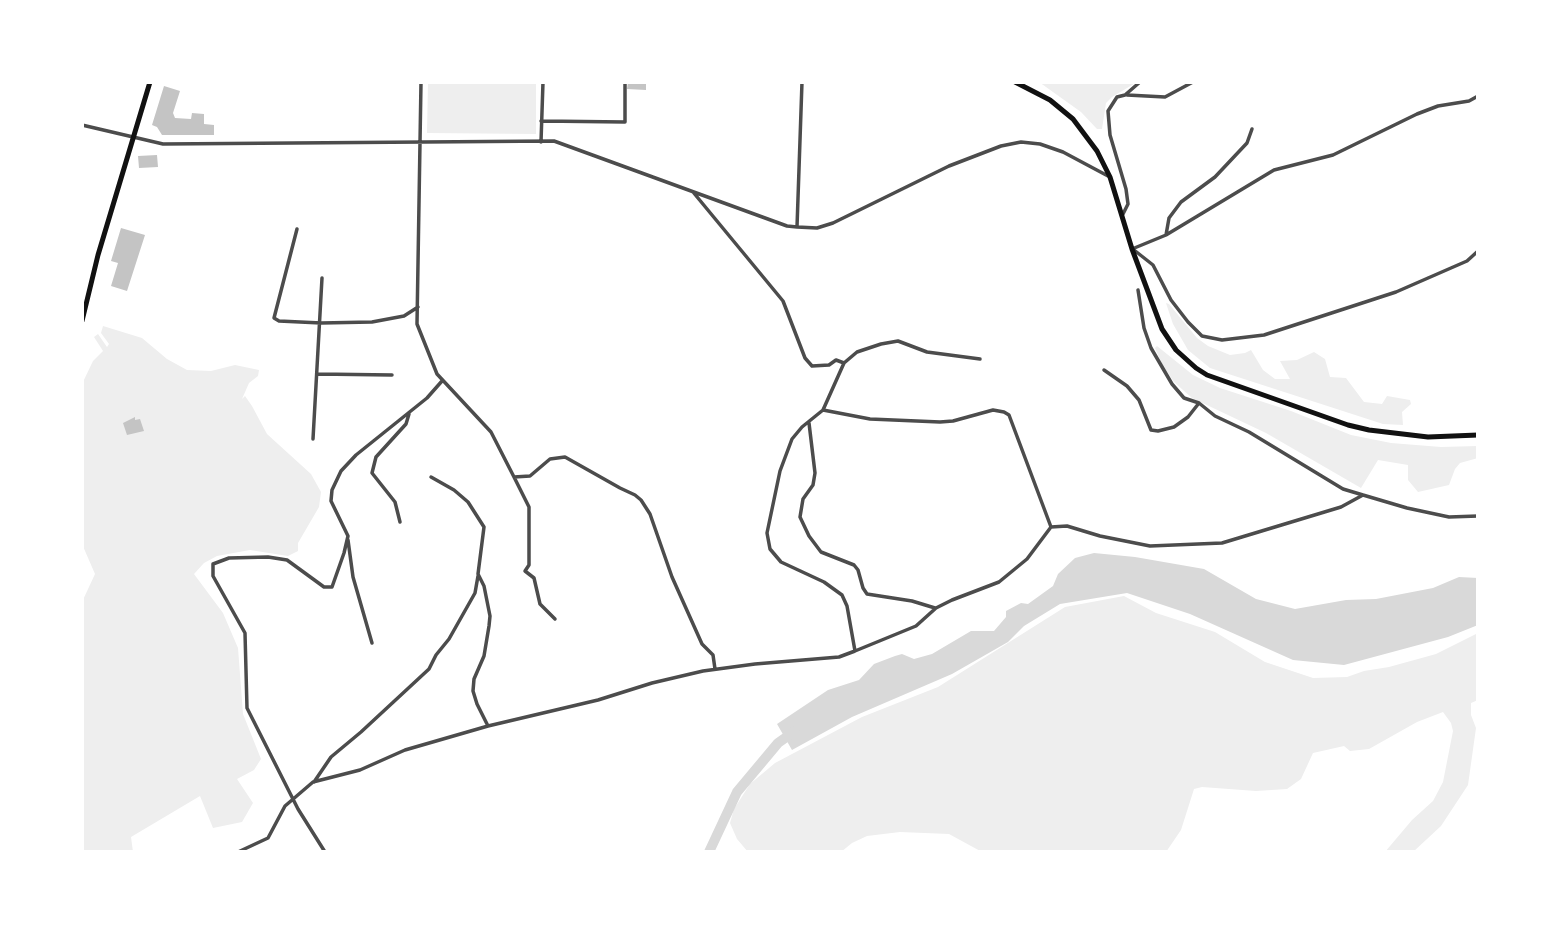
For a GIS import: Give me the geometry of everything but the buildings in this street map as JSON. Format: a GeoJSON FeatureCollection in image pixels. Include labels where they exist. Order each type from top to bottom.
{"type":"FeatureCollection","features":[{"type":"Feature","properties":{"kind":"main road"},"geometry":{"type":"LineString","coordinates":[[82,321],[98,255],[150,82]]}},
{"type":"Feature","properties":{"kind":"main road"},"geometry":{"type":"LineString","coordinates":[[1015,82],[1050,100],[1073,119],[1097,151],[1110,177],[1132,249],[1168,340],[1185,360],[1207,375],[1348,425],[1428,437],[1478,433]]}},
{"type":"Feature","properties":{"kind":"street"},"geometry":{"type":"LineString","coordinates":[[421,82],[417,324],[430,359],[442,380],[491,432],[529,507],[529,565],[525,571],[534,578],[540,604],[555,620]]}},
{"type":"Feature","properties":{"kind":"street"},"geometry":{"type":"LineString","coordinates":[[541,142],[542,82]]}},
{"type":"Feature","properties":{"kind":"street"},"geometry":{"type":"LineString","coordinates":[[541,121],[625,122],[625,82]]}},
{"type":"Feature","properties":{"kind":"street"},"geometry":{"type":"LineString","coordinates":[[797,227],[802,82]]}},
{"type":"Feature","properties":{"kind":"street"},"geometry":{"type":"LineString","coordinates":[[1125,95],[1140,82]]}},
{"type":"Feature","properties":{"kind":"street"},"geometry":{"type":"LineString","coordinates":[[1123,214],[1128,204],[1124,177],[1107,121],[1111,103],[1117,97],[1125,95],[1165,97],[1193,82]]}},
{"type":"Feature","properties":{"kind":"street"},"geometry":{"type":"LineString","coordinates":[[1132,249],[1166,235],[1274,170],[1333,155],[1418,114],[1469,101],[1478,96]]}},
{"type":"Feature","properties":{"kind":"street"},"geometry":{"type":"LineString","coordinates":[[82,125],[163,144],[554,141],[787,226],[797,227],[817,228],[833,223],[949,166],[1000,146],[1021,142],[1040,144],[1063,152],[1110,177]]}},
{"type":"Feature","properties":{"kind":"street"},"geometry":{"type":"LineString","coordinates":[[1166,235],[1169,218],[1181,202],[1214,177],[1247,143],[1252,129]]}},
{"type":"Feature","properties":{"kind":"street"},"geometry":{"type":"LineString","coordinates":[[693,192],[783,301],[805,358],[813,366],[829,365],[836,360],[844,363]]}},
{"type":"Feature","properties":{"kind":"street"},"geometry":{"type":"LineString","coordinates":[[297,229],[274,318],[279,321],[321,323],[372,322],[404,316],[418,307]]}},
{"type":"Feature","properties":{"kind":"street"},"geometry":{"type":"LineString","coordinates":[[1132,249],[1153,265],[1171,300],[1188,322],[1202,336],[1222,340],[1264,335],[1396,292],[1467,261],[1478,251]]}},
{"type":"Feature","properties":{"kind":"street"},"geometry":{"type":"LineString","coordinates":[[313,439],[322,278]]}},
{"type":"Feature","properties":{"kind":"street"},"geometry":{"type":"LineString","coordinates":[[1138,290],[1144,328],[1156,359],[1184,398],[1199,403],[1215,416],[1249,432],[1343,489],[1449,517],[1478,516]]}},
{"type":"Feature","properties":{"kind":"street"},"geometry":{"type":"LineString","coordinates":[[855,651],[847,606],[842,595],[814,576],[788,566],[775,556],[767,541],[780,471],[792,439],[802,426],[823,410],[844,363],[857,352],[898,341],[927,352],[979,359]]}},
{"type":"Feature","properties":{"kind":"street"},"geometry":{"type":"LineString","coordinates":[[1104,370],[1126,386],[1139,400],[1151,430],[1158,432],[1174,427],[1188,417],[1199,403]]}},
{"type":"Feature","properties":{"kind":"street"},"geometry":{"type":"LineString","coordinates":[[317,374],[391,375]]}},
{"type":"Feature","properties":{"kind":"street"},"geometry":{"type":"LineString","coordinates":[[372,643],[353,577],[348,536],[331,501],[332,491],[341,471],[356,454],[427,398],[442,380]]}},
{"type":"Feature","properties":{"kind":"street"},"geometry":{"type":"LineString","coordinates":[[823,410],[870,419],[940,422],[993,410],[1004,412],[1009,415],[1014,427],[1051,527]]}},
{"type":"Feature","properties":{"kind":"street"},"geometry":{"type":"LineString","coordinates":[[400,522],[395,502],[372,473],[376,457],[406,424],[410,411]]}},
{"type":"Feature","properties":{"kind":"street"},"geometry":{"type":"LineString","coordinates":[[809,423],[816,473],[813,485],[801,505],[800,517],[809,536],[821,552],[854,565],[867,594],[936,608]]}},
{"type":"Feature","properties":{"kind":"street"},"geometry":{"type":"LineString","coordinates":[[514,477],[530,476],[550,459],[565,457],[635,495],[650,514],[672,577],[702,644],[713,654],[716,668]]}},
{"type":"Feature","properties":{"kind":"street"},"geometry":{"type":"LineString","coordinates":[[238,852],[268,838],[285,806],[313,782],[331,757],[429,669],[475,593],[484,527],[468,502],[454,490],[431,477]]}},
{"type":"Feature","properties":{"kind":"street"},"geometry":{"type":"LineString","coordinates":[[313,782],[360,770],[405,750],[488,726],[716,668],[839,657],[916,626],[936,608],[984,590],[1008,576],[1027,559],[1051,527],[1067,526],[1150,546],[1222,543],[1341,507],[1363,495]]}},
{"type":"Feature","properties":{"kind":"street"},"geometry":{"type":"LineString","coordinates":[[326,852],[293,798],[247,708],[245,633],[213,576],[213,564],[229,558],[268,557],[287,560],[324,587],[330,587],[334,584],[348,536]]}},
{"type":"Feature","properties":{"kind":"street"},"geometry":{"type":"LineString","coordinates":[[478,574],[484,586],[490,615],[487,643],[474,678],[473,691],[488,726]]}},
{"type":"Feature","properties":{"kind":"shaded area"},"geometry":{"type":"Polygon","coordinates":[[[428,82],[536,82],[536,134],[427,133],[428,82]]]}},
{"type":"Feature","properties":{"kind":"shaded area"},"geometry":{"type":"Polygon","coordinates":[[[1039,82],[1137,82],[1106,103],[1102,129],[1097,129],[1081,112],[1039,82]]]}},
{"type":"Feature","properties":{"kind":"shaded area"},"geometry":{"type":"Polygon","coordinates":[[[1166,303],[1197,338],[1208,346],[1230,355],[1251,350],[1263,370],[1275,379],[1290,379],[1280,361],[1297,360],[1314,352],[1325,359],[1330,377],[1346,378],[1364,402],[1382,404],[1387,396],[1410,400],[1411,404],[1402,412],[1403,425],[1383,424],[1210,368],[1188,350],[1173,324],[1166,303]]]}},
{"type":"Feature","properties":{"kind":"shaded area"},"geometry":{"type":"Polygon","coordinates":[[[103,326],[142,338],[167,359],[187,370],[211,371],[235,365],[259,370],[258,376],[249,383],[242,399],[245,396],[267,434],[311,474],[321,492],[319,507],[298,543],[298,551],[288,556],[250,550],[217,556],[204,563],[194,574],[223,613],[238,648],[243,714],[261,759],[254,770],[237,779],[253,803],[242,822],[213,828],[200,796],[131,837],[133,852],[82,852],[82,602],[95,574],[82,544],[82,384],[93,361],[103,351],[94,337],[98,334],[107,347],[109,344],[101,333],[103,326]]]}},
{"type":"Feature","properties":{"kind":"shaded area"},"geometry":{"type":"Polygon","coordinates":[[[1157,346],[1193,375],[1220,388],[1291,411],[1351,435],[1391,443],[1441,447],[1478,446],[1478,458],[1460,463],[1449,485],[1418,492],[1408,480],[1408,465],[1378,460],[1361,488],[1266,433],[1192,398],[1174,382],[1162,364],[1155,348],[1157,346]]]}},
{"type":"Feature","properties":{"kind":"shaded area"},"geometry":{"type":"Polygon","coordinates":[[[1094,553],[1204,569],[1256,599],[1295,609],[1346,600],[1376,599],[1433,588],[1459,577],[1478,578],[1478,625],[1448,637],[1344,665],[1293,660],[1190,614],[1127,593],[1060,604],[1024,626],[1008,642],[952,674],[852,717],[792,750],[777,724],[828,690],[859,680],[874,664],[895,656],[902,654],[914,659],[932,654],[971,631],[994,631],[1006,617],[1006,611],[1021,603],[1028,604],[1053,586],[1058,574],[1075,558],[1094,553]]]}},
{"type":"Feature","properties":{"kind":"shaded area"},"geometry":{"type":"Polygon","coordinates":[[[1124,596],[1156,613],[1215,632],[1265,662],[1313,678],[1347,677],[1389,667],[1436,654],[1478,633],[1478,700],[1471,703],[1471,715],[1476,728],[1468,785],[1441,826],[1413,852],[1385,852],[1412,820],[1433,801],[1443,782],[1453,731],[1443,712],[1417,722],[1369,749],[1350,751],[1344,746],[1313,753],[1301,779],[1287,789],[1194,789],[1181,830],[1166,852],[982,852],[949,834],[900,832],[867,836],[841,852],[748,852],[737,839],[730,823],[734,809],[750,784],[775,763],[862,717],[938,687],[1065,607],[1124,596]]]}},
{"type":"Feature","properties":{"kind":"waterway"},"geometry":{"type":"LineString","coordinates":[[709,852],[737,792],[778,743],[795,731]]}}]}
